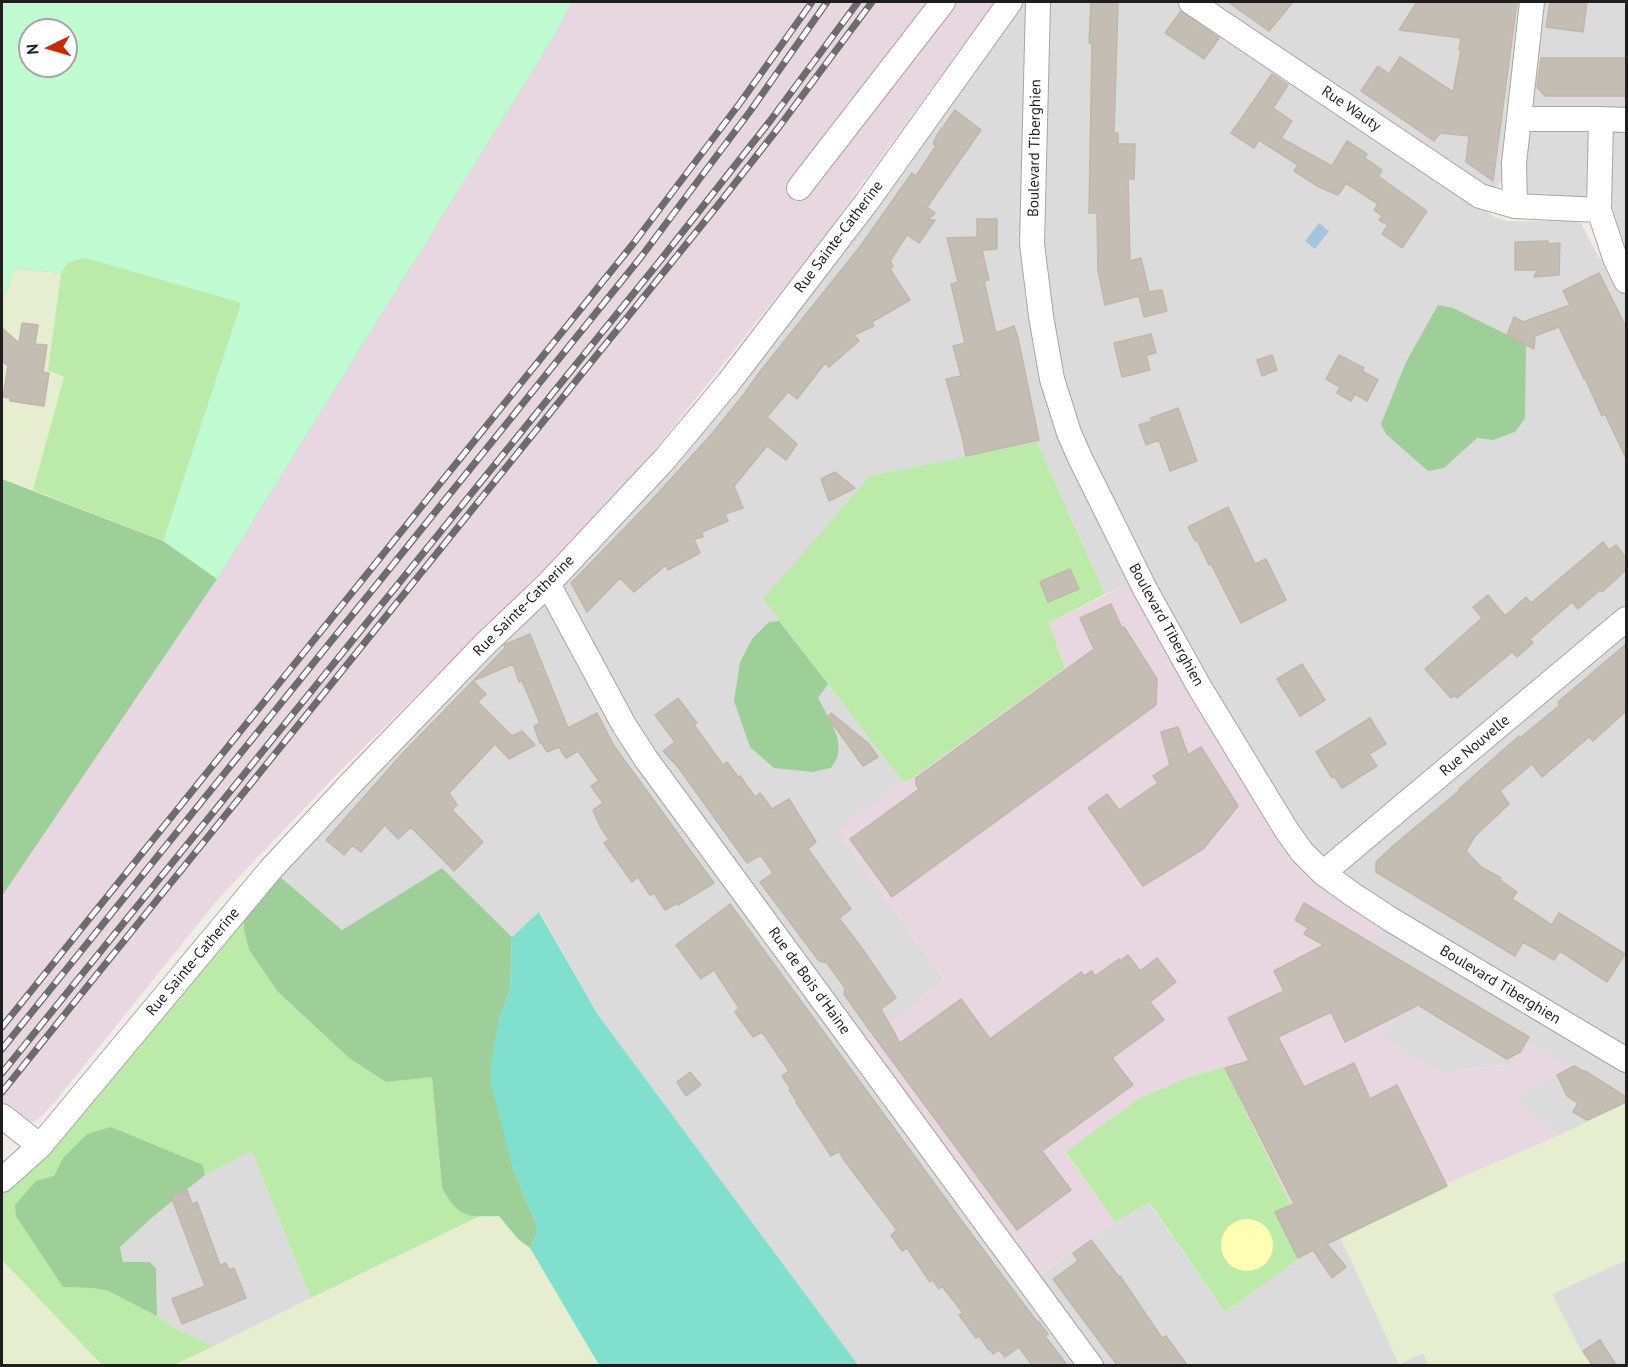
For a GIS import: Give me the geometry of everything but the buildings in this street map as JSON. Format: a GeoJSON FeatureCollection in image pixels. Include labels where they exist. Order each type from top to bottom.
{"type":"FeatureCollection","features":[{"type":"Feature","properties":{"kind":"street"},"geometry":{"type":"LineString","coordinates":[[799,188],[943,2]]}},
{"type":"Feature","properties":{"kind":"street","name":"Rue Sainte-Catherine"},"geometry":{"type":"LineString","coordinates":[[2,1180],[40,1146],[271,869],[477,652],[548,584],[664,460],[729,382],[866,203],[1010,2]]}},
{"type":"Feature","properties":{"kind":"street","name":"Boulevard Tiberghien"},"geometry":{"type":"LineString","coordinates":[[1038,2],[1032,244],[1045,346],[1052,379],[1080,458],[1146,591],[1200,688],[1287,831],[1302,852],[1323,873],[1390,919],[1626,1060]]}},
{"type":"Feature","properties":{"kind":"street","name":"Rue Wauty"},"geometry":{"type":"LineString","coordinates":[[1191,2],[1480,196],[1515,206],[1599,210]]}},
{"type":"Feature","properties":{"kind":"street"},"geometry":{"type":"LineString","coordinates":[[1515,206],[1514,163],[1532,2]]}},
{"type":"Feature","properties":{"kind":"street"},"geometry":{"type":"LineString","coordinates":[[1519,119],[1626,120]]}},
{"type":"Feature","properties":{"kind":"street"},"geometry":{"type":"LineString","coordinates":[[1600,119],[1599,210],[1615,258],[1626,280]]}},
{"type":"Feature","properties":{"kind":"street","name":"Rue de Bois d'Haine"},"geometry":{"type":"LineString","coordinates":[[548,584],[624,725],[646,759],[1091,1365]]}},
{"type":"Feature","properties":{"kind":"street","name":"Rue Nouvelle"},"geometry":{"type":"LineString","coordinates":[[1323,873],[1626,619]]}},
{"type":"Feature","properties":{"kind":"street"},"geometry":{"type":"LineString","coordinates":[[3,1117],[40,1146]]}},
{"type":"Feature","properties":{"kind":"shaded area"},"geometry":{"type":"Polygon","coordinates":[[[572,2],[994,2],[817,246],[650,456],[540,573],[336,775],[218,899],[54,1103],[42,1116],[33,1122],[25,1123],[2,1104],[2,896],[217,579],[553,38],[572,2]]]}},
{"type":"Feature","properties":{"kind":"shaded area"},"geometry":{"type":"Polygon","coordinates":[[[1010,2],[1626,2],[1626,120],[1519,119],[1503,178],[1498,186],[1491,189],[1476,204],[1494,217],[1507,221],[1577,221],[1581,224],[1600,259],[1615,258],[1610,218],[1611,132],[1626,132],[1625,1104],[1558,1136],[1516,1098],[1570,1067],[1509,1064],[1442,1073],[1382,1038],[1323,873],[1139,579],[1105,594],[1037,442],[763,599],[903,782],[837,831],[944,980],[857,1046],[1030,1282],[1115,1222],[1148,1202],[1225,1312],[1313,1249],[1340,1236],[1399,1364],[1423,1353],[1429,1365],[858,1365],[598,1015],[540,912],[512,937],[442,868],[342,930],[271,869],[664,460],[1010,2]]]}},
{"type":"Feature","properties":{"kind":"shaded area"},"geometry":{"type":"Polygon","coordinates":[[[1580,123],[1590,133],[1588,196],[1578,200],[1524,195],[1522,135],[1530,127],[1580,123]]]}},
{"type":"Feature","properties":{"kind":"shaded area"},"geometry":{"type":"Polygon","coordinates":[[[1319,223],[1329,231],[1315,249],[1305,241],[1319,223]]]}},
{"type":"Feature","properties":{"kind":"shaded area"},"geometry":{"type":"Polygon","coordinates":[[[1140,578],[1282,823],[1390,919],[1374,947],[1403,1009],[1382,1038],[1442,1073],[1509,1064],[1527,1040],[1571,1067],[1516,1098],[1558,1136],[1441,1186],[1372,1223],[1313,1249],[1225,1067],[1192,1076],[1139,1098],[1066,1153],[1115,1222],[1029,1282],[856,1046],[944,980],[836,831],[1065,668],[1049,623],[1140,578]]]}},
{"type":"Feature","properties":{"kind":"shaded area"},"geometry":{"type":"Polygon","coordinates":[[[539,912],[598,1015],[858,1365],[599,1365],[530,1248],[536,1237],[536,1224],[512,1166],[489,1075],[498,1023],[510,989],[512,937],[539,912]]]}},
{"type":"Feature","properties":{"kind":"shaded area"},"geometry":{"type":"Polygon","coordinates":[[[252,1150],[311,1298],[214,1346],[174,1328],[157,1316],[156,1268],[150,1262],[123,1262],[120,1247],[205,1175],[252,1150]]]}},
{"type":"Feature","properties":{"kind":"shaded area"},"geometry":{"type":"Polygon","coordinates":[[[1626,1260],[1626,1365],[1590,1365],[1552,1294],[1626,1260]]]}},
{"type":"Feature","properties":{"kind":"green space"},"geometry":{"type":"Polygon","coordinates":[[[2,2],[572,2],[553,38],[217,579],[2,896],[2,479],[163,541],[241,303],[85,258],[68,263],[61,273],[14,268],[6,294],[2,296],[2,2]]]}},
{"type":"Feature","properties":{"kind":"green space"},"geometry":{"type":"Polygon","coordinates":[[[2,2],[572,2],[553,38],[217,579],[163,541],[241,303],[85,258],[68,263],[61,273],[14,268],[6,294],[2,296],[2,2]]]}},
{"type":"Feature","properties":{"kind":"green space"},"geometry":{"type":"Polygon","coordinates":[[[85,258],[241,303],[163,541],[33,490],[64,377],[48,370],[61,273],[68,263],[85,258]]]}},
{"type":"Feature","properties":{"kind":"green space"},"geometry":{"type":"Polygon","coordinates":[[[14,268],[61,273],[48,370],[64,377],[33,490],[2,479],[2,295],[6,294],[14,268]]]}},
{"type":"Feature","properties":{"kind":"green space"},"geometry":{"type":"Polygon","coordinates":[[[1438,305],[1453,308],[1526,344],[1525,418],[1515,432],[1493,440],[1477,438],[1444,468],[1428,471],[1386,434],[1381,424],[1406,362],[1438,305]]]}},
{"type":"Feature","properties":{"kind":"green space"},"geometry":{"type":"Polygon","coordinates":[[[1037,442],[1105,594],[1049,623],[1065,668],[910,780],[903,782],[763,599],[870,476],[1037,442]]]}},
{"type":"Feature","properties":{"kind":"green space"},"geometry":{"type":"Polygon","coordinates":[[[779,621],[828,684],[818,698],[838,740],[838,755],[831,768],[812,772],[774,768],[750,747],[734,701],[740,662],[752,639],[769,622],[779,621]]]}},
{"type":"Feature","properties":{"kind":"green space"},"geometry":{"type":"Polygon","coordinates":[[[442,868],[512,937],[510,989],[498,1023],[512,1166],[536,1224],[536,1237],[530,1248],[518,1239],[499,1216],[464,1214],[453,1205],[442,1188],[432,1077],[386,1082],[349,1058],[278,992],[249,950],[244,930],[242,903],[271,869],[342,930],[442,868]]]}},
{"type":"Feature","properties":{"kind":"green space"},"geometry":{"type":"Polygon","coordinates":[[[242,903],[244,930],[249,950],[278,992],[349,1058],[386,1082],[432,1076],[442,1188],[466,1214],[480,1216],[311,1298],[252,1151],[205,1175],[203,1165],[63,1158],[54,1176],[63,1287],[108,1291],[157,1316],[174,1328],[214,1346],[174,1365],[102,1365],[2,1260],[2,1180],[242,903]]]}},
{"type":"Feature","properties":{"kind":"green space"},"geometry":{"type":"Polygon","coordinates":[[[1224,1067],[1313,1249],[1225,1312],[1149,1202],[1115,1222],[1066,1152],[1139,1098],[1192,1076],[1224,1067]]]}},
{"type":"Feature","properties":{"kind":"green space"},"geometry":{"type":"Polygon","coordinates":[[[1626,1104],[1626,1260],[1552,1294],[1590,1365],[1429,1365],[1423,1353],[1399,1364],[1340,1236],[1372,1223],[1441,1186],[1626,1104]]]}},
{"type":"Feature","properties":{"kind":"green space"},"geometry":{"type":"Polygon","coordinates":[[[111,1127],[203,1165],[205,1175],[120,1247],[123,1262],[150,1262],[156,1268],[157,1316],[108,1291],[63,1287],[16,1216],[15,1205],[36,1181],[54,1176],[63,1158],[87,1134],[111,1127]]]}},
{"type":"Feature","properties":{"kind":"green space"},"geometry":{"type":"Polygon","coordinates":[[[480,1216],[499,1216],[518,1239],[530,1248],[599,1365],[174,1366],[480,1216]]]}},
{"type":"Feature","properties":{"kind":"green space"},"geometry":{"type":"Polygon","coordinates":[[[2,1260],[102,1365],[2,1365],[2,1260]]]}},
{"type":"Feature","properties":{"kind":"sand"},"geometry":{"type":"Polygon","coordinates":[[[1247,1219],[1257,1221],[1265,1227],[1271,1235],[1273,1245],[1271,1255],[1265,1263],[1257,1269],[1247,1271],[1237,1269],[1229,1263],[1223,1255],[1221,1245],[1223,1235],[1229,1227],[1237,1221],[1247,1219]]]}},
{"type":"Feature","properties":{"kind":"railway"},"geometry":{"type":"LineString","coordinates":[[2,1027],[633,244],[740,103],[812,2]]}},
{"type":"Feature","properties":{"kind":"railway"},"geometry":{"type":"LineString","coordinates":[[2,1049],[641,257],[751,110],[827,2]]}},
{"type":"Feature","properties":{"kind":"railway"},"geometry":{"type":"LineString","coordinates":[[2,1073],[659,262],[770,121],[858,2]]}},
{"type":"Feature","properties":{"kind":"railway"},"geometry":{"type":"LineString","coordinates":[[2,1092],[722,200],[872,2]]}}]}
